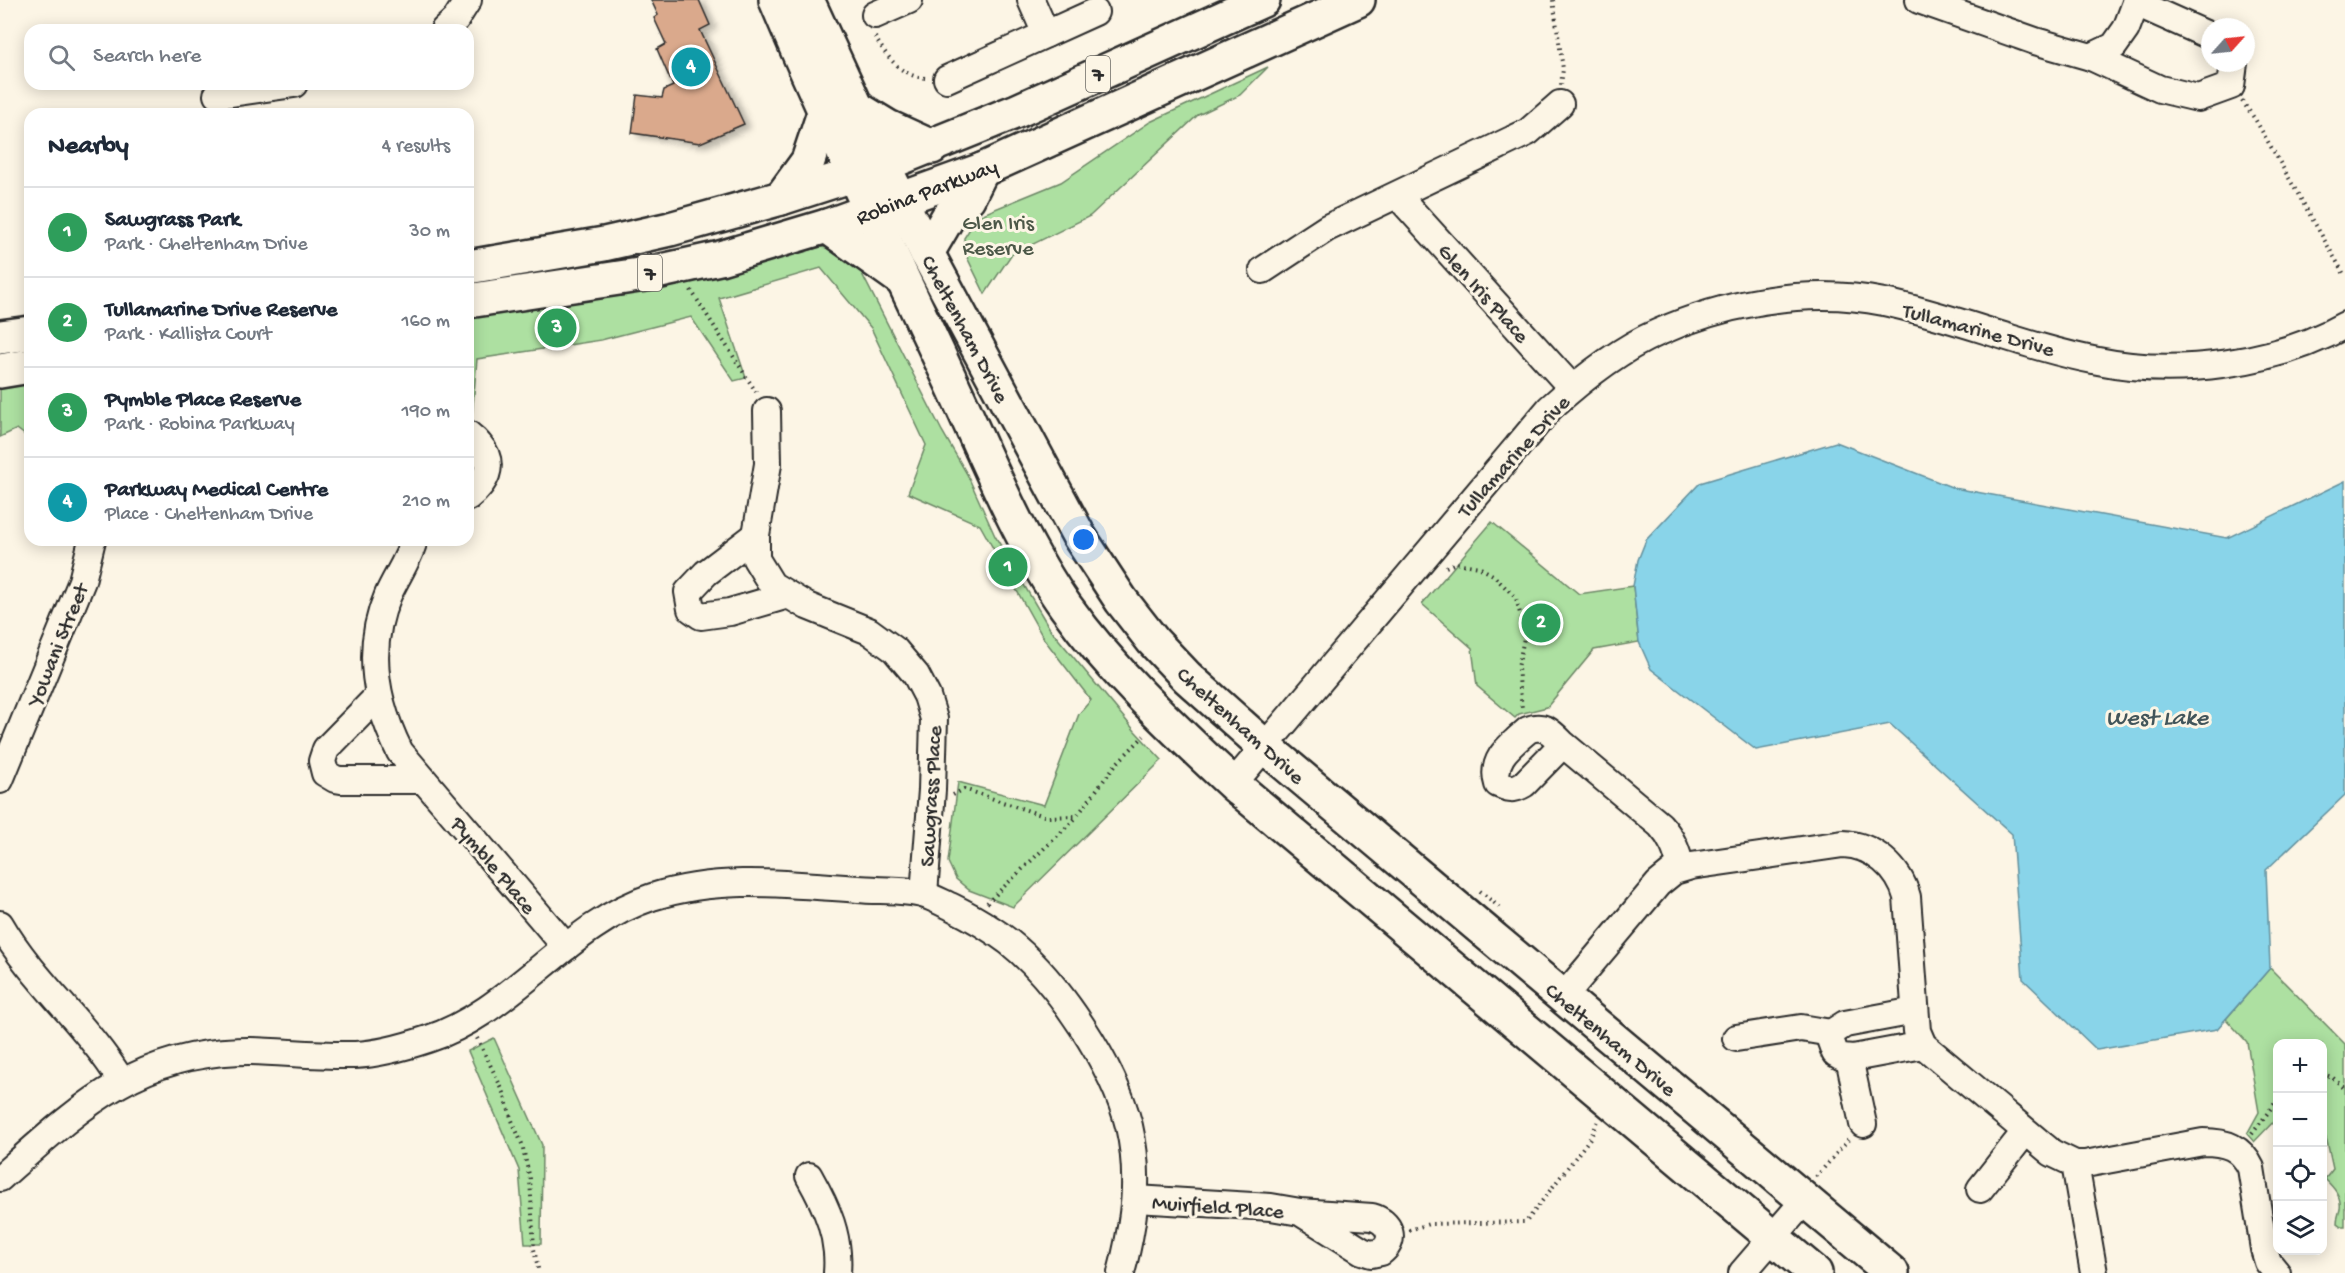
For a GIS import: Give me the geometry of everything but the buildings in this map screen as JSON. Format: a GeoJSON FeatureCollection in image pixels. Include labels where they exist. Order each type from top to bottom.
{"type":"FeatureCollection","features":[{"type":"Feature","properties":{"kind":"main road","name":"Cheltenham Drive"},"geometry":{"type":"LineString","coordinates":[[776,0],[840,109],[868,170],[870,211],[1016,519],[1064,604],[1090,640],[1153,710],[1233,784],[1815,1273]]}},
{"type":"Feature","properties":{"kind":"main road","name":"Cheltenham Drive"},"geometry":{"type":"LineString","coordinates":[[807,0],[840,109]]}},
{"type":"Feature","properties":{"kind":"main road","name":"Robina Parkway"},"geometry":{"type":"LineString","coordinates":[[474,266],[639,236],[782,198],[868,170],[932,147],[1017,111],[1263,0]]}},
{"type":"Feature","properties":{"kind":"main road","name":"Robina Parkway"},"geometry":{"type":"LineString","coordinates":[[474,300],[652,273],[720,258],[901,201],[982,170],[1358,0]]}},
{"type":"Feature","properties":{"kind":"main road"},"geometry":{"type":"LineString","coordinates":[[782,198],[840,109],[932,147]]}},
{"type":"Feature","properties":{"kind":"main road","name":"Cheltenham Drive"},"geometry":{"type":"LineString","coordinates":[[868,170],[901,201],[1053,489],[1098,568],[1147,633],[1180,670],[1264,746],[1563,998],[1810,1189],[1892,1273]]}},
{"type":"Feature","properties":{"kind":"main road"},"geometry":{"type":"LineString","coordinates":[[927,253],[948,217],[968,198],[982,170]]}},
{"type":"Feature","properties":{"kind":"main road"},"geometry":{"type":"LineString","coordinates":[[827,226],[904,281]]}},
{"type":"Feature","properties":{"kind":"main road"},"geometry":{"type":"LineString","coordinates":[[0,337],[24,334]]}},
{"type":"Feature","properties":{"kind":"main road"},"geometry":{"type":"LineString","coordinates":[[0,371],[24,367]]}},
{"type":"Feature","properties":{"kind":"street"},"geometry":{"type":"LineString","coordinates":[[451,24],[468,0]]}},
{"type":"Feature","properties":{"kind":"street"},"geometry":{"type":"LineString","coordinates":[[875,15],[909,0]]}},
{"type":"Feature","properties":{"kind":"street"},"geometry":{"type":"LineString","coordinates":[[1031,0],[1046,34]]}},
{"type":"Feature","properties":{"kind":"street"},"geometry":{"type":"LineString","coordinates":[[1919,0],[2035,41],[2091,57],[2160,89],[2198,98],[2233,75]]}},
{"type":"Feature","properties":{"kind":"street"},"geometry":{"type":"LineString","coordinates":[[2091,57],[2114,45],[2126,29],[2137,2],[2201,32]]}},
{"type":"Feature","properties":{"kind":"street"},"geometry":{"type":"LineString","coordinates":[[947,79],[1095,12]]}},
{"type":"Feature","properties":{"kind":"street"},"geometry":{"type":"LineString","coordinates":[[217,95],[252,90]]}},
{"type":"Feature","properties":{"kind":"street"},"geometry":{"type":"LineString","coordinates":[[1263,270],[1327,228],[1528,132],[1560,104]]}},
{"type":"Feature","properties":{"kind":"street","name":"Glen Iris Place"},"geometry":{"type":"LineString","coordinates":[[1398,196],[1572,388]]}},
{"type":"Feature","properties":{"kind":"street","name":"Tullamarine Drive"},"geometry":{"type":"LineString","coordinates":[[1233,784],[1530,430],[1572,388],[1601,366],[1656,333],[1717,311],[1800,297],[1840,297],[1882,302],[2099,361],[2181,368],[2243,360],[2318,338],[2345,325]]}},
{"type":"Feature","properties":{"kind":"street","name":"Sawgrass Place"},"geometry":{"type":"LineString","coordinates":[[767,411],[768,464],[756,536],[756,559],[772,585],[807,606],[869,631],[895,650],[916,675],[927,696],[934,719],[932,790],[924,894]]}},
{"type":"Feature","properties":{"kind":"street"},"geometry":{"type":"LineString","coordinates":[[474,439],[485,452],[488,462],[483,484],[474,492]]}},
{"type":"Feature","properties":{"kind":"street"},"geometry":{"type":"LineString","coordinates":[[756,536],[706,573],[687,592],[691,609],[701,616],[730,612],[788,595]]}},
{"type":"Feature","properties":{"kind":"street","name":"Yowani Street"},"geometry":{"type":"LineString","coordinates":[[0,780],[82,582],[91,546]]}},
{"type":"Feature","properties":{"kind":"street","name":"Pymble Place"},"geometry":{"type":"LineString","coordinates":[[412,546],[387,597],[376,632],[374,651],[378,696],[384,716],[400,752],[566,947]]}},
{"type":"Feature","properties":{"kind":"street"},"geometry":{"type":"LineString","coordinates":[[378,696],[326,749],[322,761],[326,773],[341,780],[423,780]]}},
{"type":"Feature","properties":{"kind":"street"},"geometry":{"type":"LineString","coordinates":[[1563,744],[1524,784],[1516,789],[1508,789],[1498,784],[1495,774],[1496,764],[1528,730],[1534,727],[1548,730],[1670,835],[1676,847],[1681,868]]}},
{"type":"Feature","properties":{"kind":"street"},"geometry":{"type":"LineString","coordinates":[[1563,998],[1663,879],[1681,868],[1843,844],[1855,845],[1865,849],[1891,867],[1904,887],[1907,897],[1917,1031],[1923,1045],[2025,1132],[2052,1153],[2075,1164],[2203,1142],[2235,1147],[2251,1168],[2266,1256],[2277,1273]]}},
{"type":"Feature","properties":{"kind":"street"},"geometry":{"type":"LineString","coordinates":[[0,1178],[71,1115],[122,1082],[170,1062],[209,1053],[251,1051],[356,1055],[391,1050],[428,1039],[468,1021],[518,988],[566,947],[596,926],[647,899],[700,885],[769,882],[924,894],[972,917],[1011,943],[1031,962],[1094,1044],[1121,1100],[1129,1128],[1136,1199],[1132,1232],[1121,1273]]}},
{"type":"Feature","properties":{"kind":"street"},"geometry":{"type":"LineString","coordinates":[[0,924],[18,951],[100,1048],[122,1082]]}},
{"type":"Feature","properties":{"kind":"street"},"geometry":{"type":"LineString","coordinates":[[1736,1038],[1801,1028],[1831,1033],[1845,1024],[1915,1011]]}},
{"type":"Feature","properties":{"kind":"street"},"geometry":{"type":"LineString","coordinates":[[1831,1033],[1830,1040],[1835,1053],[1849,1058],[1923,1045]]}},
{"type":"Feature","properties":{"kind":"street"},"geometry":{"type":"LineString","coordinates":[[1849,1058],[1863,1124]]}},
{"type":"Feature","properties":{"kind":"street"},"geometry":{"type":"LineString","coordinates":[[1980,1189],[2025,1132]]}},
{"type":"Feature","properties":{"kind":"street"},"geometry":{"type":"LineString","coordinates":[[2075,1164],[2094,1273]]}},
{"type":"Feature","properties":{"kind":"street"},"geometry":{"type":"LineString","coordinates":[[809,1176],[827,1209],[833,1226],[838,1256],[837,1273]]}},
{"type":"Feature","properties":{"kind":"street"},"geometry":{"type":"LineString","coordinates":[[1742,1273],[1810,1189]]}},
{"type":"Feature","properties":{"kind":"street","name":"Muirfield Place"},"geometry":{"type":"LineString","coordinates":[[1136,1199],[1271,1207],[1300,1212],[1367,1253],[1376,1254],[1386,1248],[1391,1235]]}},
{"type":"Feature","properties":{"kind":"path"},"geometry":{"type":"LineString","coordinates":[[1553,0],[1563,69],[1560,104]]}},
{"type":"Feature","properties":{"kind":"path"},"geometry":{"type":"LineString","coordinates":[[875,15],[876,38],[900,69],[923,78],[947,79]]}},
{"type":"Feature","properties":{"kind":"path"},"geometry":{"type":"LineString","coordinates":[[2233,75],[2255,119],[2345,276]]}},
{"type":"Feature","properties":{"kind":"path"},"geometry":{"type":"LineString","coordinates":[[691,292],[767,411]]}},
{"type":"Feature","properties":{"kind":"path"},"geometry":{"type":"LineString","coordinates":[[1428,550],[1445,567],[1456,563],[1479,567],[1493,575],[1516,598],[1525,633],[1518,668],[1522,709],[1528,730]]}},
{"type":"Feature","properties":{"kind":"path"},"geometry":{"type":"LineString","coordinates":[[972,917],[1063,832],[1116,764],[1144,735]]}},
{"type":"Feature","properties":{"kind":"path"},"geometry":{"type":"LineString","coordinates":[[947,799],[964,789],[1047,817],[1077,816]]}},
{"type":"Feature","properties":{"kind":"path"},"geometry":{"type":"LineString","coordinates":[[468,1021],[493,1067],[522,1144],[530,1179],[534,1249],[539,1273]]}},
{"type":"Feature","properties":{"kind":"path"},"geometry":{"type":"LineString","coordinates":[[2327,1076],[2332,1077],[2345,1089]]}},
{"type":"Feature","properties":{"kind":"path"},"geometry":{"type":"LineString","coordinates":[[2241,1153],[2273,1105]]}},
{"type":"Feature","properties":{"kind":"path"},"geometry":{"type":"LineString","coordinates":[[1391,1235],[1429,1224],[1526,1222],[1591,1137],[1598,1120]]}},
{"type":"Feature","properties":{"kind":"path"},"geometry":{"type":"LineString","coordinates":[[1810,1189],[1863,1124]]}},
{"type":"Feature","properties":{"kind":"green space","name":"Glen Iris Reserve"},"geometry":{"type":"Polygon","coordinates":[[[1268,67],[1240,95],[1198,115],[1090,216],[1011,255],[985,294],[964,251],[964,238],[978,216],[1061,182],[1150,122],[1268,67]]]}},
{"type":"Feature","properties":{"kind":"green space"},"geometry":{"type":"Polygon","coordinates":[[[821,247],[835,249],[859,268],[942,431],[967,474],[995,536],[1050,629],[1162,760],[1013,907],[969,890],[956,879],[948,862],[958,782],[1044,805],[1079,714],[1091,700],[1044,639],[980,525],[908,493],[926,445],[871,328],[821,268],[719,298],[746,378],[734,381],[691,317],[601,340],[477,359],[474,394],[474,315],[700,280],[821,247]]]}},
{"type":"Feature","properties":{"kind":"green space"},"geometry":{"type":"Polygon","coordinates":[[[24,384],[24,434],[17,429],[0,437],[0,387],[24,384]]]}},
{"type":"Feature","properties":{"kind":"green space"},"geometry":{"type":"Polygon","coordinates":[[[1492,522],[1579,594],[1633,586],[1639,642],[1594,650],[1547,707],[1519,714],[1515,718],[1477,686],[1472,648],[1422,604],[1492,522]]]}},
{"type":"Feature","properties":{"kind":"green space"},"geometry":{"type":"Polygon","coordinates":[[[2270,968],[2345,1044],[2345,1226],[2337,1223],[2340,1200],[2327,1181],[2327,1176],[2333,1169],[2327,1141],[2327,1039],[2273,1039],[2273,1122],[2254,1142],[2247,1134],[2259,1112],[2247,1042],[2226,1019],[2270,968]]]}},
{"type":"Feature","properties":{"kind":"green space"},"geometry":{"type":"Polygon","coordinates":[[[494,1038],[542,1145],[541,1244],[525,1244],[519,1170],[468,1051],[494,1038]]]}},
{"type":"Feature","properties":{"kind":"water","name":"West Lake"},"geometry":{"type":"Polygon","coordinates":[[[1836,442],[1954,488],[2227,538],[2345,481],[2345,795],[2266,870],[2270,968],[2217,1029],[2097,1050],[2023,979],[2012,834],[1890,724],[1756,750],[1651,669],[1639,642],[1633,586],[1638,560],[1646,540],[1700,483],[1836,442]]]}},
{"type":"Feature","properties":{"kind":"place","name":"Parkway Medical Centre"},"geometry":{"type":"Point","coordinates":[691,67]}},
{"type":"Feature","properties":{"kind":"place","name":"Pymble Place Reserve"},"geometry":{"type":"Point","coordinates":[557,328]}},
{"type":"Feature","properties":{"kind":"place","name":"Sawgrass Park"},"geometry":{"type":"Point","coordinates":[1008,567]}},
{"type":"Feature","properties":{"kind":"place","name":"Tullamarine Drive Reserve"},"geometry":{"type":"Point","coordinates":[1541,623]}}]}
